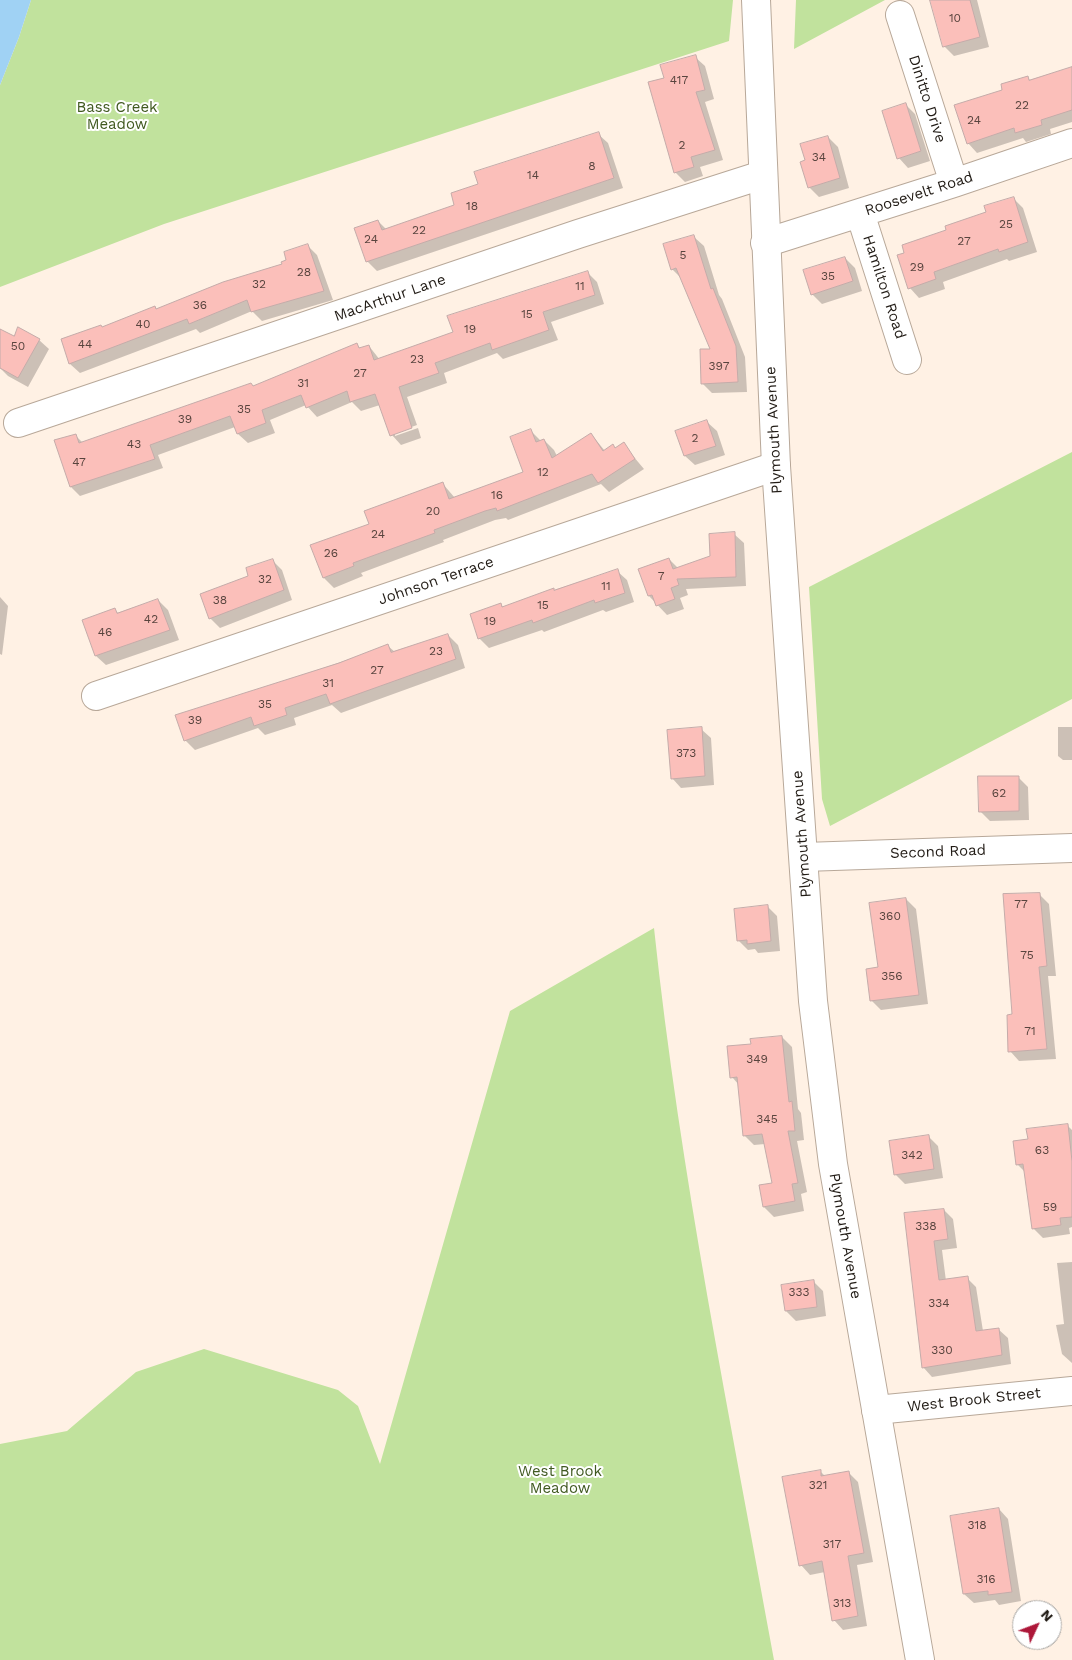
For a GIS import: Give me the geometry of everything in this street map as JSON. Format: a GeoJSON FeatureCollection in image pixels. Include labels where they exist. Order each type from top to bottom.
{"type":"FeatureCollection","features":[{"type":"Feature","properties":{"kind":"street","name":"Plymouth Avenue"},"geometry":{"type":"LineString","coordinates":[[756,0],[762,175],[776,466],[813,1001],[823,1094],[852,1275],[920,1660]]}},
{"type":"Feature","properties":{"kind":"street","name":"Dinitto Drive"},"geometry":{"type":"LineString","coordinates":[[900,15],[954,183]]}},
{"type":"Feature","properties":{"kind":"street","name":"Roosevelt Road"},"geometry":{"type":"LineString","coordinates":[[765,244],[1072,143]]}},
{"type":"Feature","properties":{"kind":"street","name":"MacArthur Lane"},"geometry":{"type":"LineString","coordinates":[[18,423],[578,234],[762,175]]}},
{"type":"Feature","properties":{"kind":"street","name":"Hamilton Road"},"geometry":{"type":"LineString","coordinates":[[860,214],[907,360]]}},
{"type":"Feature","properties":{"kind":"street","name":"Johnson Terrace"},"geometry":{"type":"LineString","coordinates":[[96,696],[776,466]]}},
{"type":"Feature","properties":{"kind":"street","name":"Second Road"},"geometry":{"type":"LineString","coordinates":[[804,857],[1072,848]]}},
{"type":"Feature","properties":{"kind":"street","name":"West Brook Street"},"geometry":{"type":"LineString","coordinates":[[876,1410],[1072,1391]]}},
{"type":"Feature","properties":{"kind":"green space","name":"Bass Creek Meadow"},"geometry":{"type":"Polygon","coordinates":[[[31,0],[733,0],[729,41],[164,224],[0,287],[0,85],[31,0]]]}},
{"type":"Feature","properties":{"kind":"green space"},"geometry":{"type":"Polygon","coordinates":[[[796,0],[885,0],[794,49],[796,0]]]}},
{"type":"Feature","properties":{"kind":"green space"},"geometry":{"type":"Polygon","coordinates":[[[1072,452],[1072,699],[830,826],[822,799],[809,587],[1072,452]]]}},
{"type":"Feature","properties":{"kind":"green space","name":"West Brook Meadow"},"geometry":{"type":"Polygon","coordinates":[[[654,928],[665,1020],[692,1204],[774,1660],[0,1660],[0,1444],[67,1431],[136,1372],[204,1349],[338,1390],[358,1406],[380,1464],[510,1011],[654,928]]]}},
{"type":"Feature","properties":{"kind":"water"},"geometry":{"type":"Polygon","coordinates":[[[0,0],[31,0],[0,85],[0,0]]]}},
{"type":"Feature","properties":{"kind":"building"},"geometry":{"type":"Polygon","coordinates":[[[930,0],[970,0],[980,37],[943,47],[930,0]]]}},
{"type":"Feature","properties":{"kind":"building"},"geometry":{"type":"Polygon","coordinates":[[[696,55],[705,90],[696,92],[715,150],[691,157],[694,167],[674,173],[648,82],[664,78],[660,65],[696,55]]]}},
{"type":"Feature","properties":{"kind":"building"},"geometry":{"type":"Polygon","coordinates":[[[1072,67],[1072,110],[1041,120],[1042,125],[1015,133],[1014,128],[967,144],[954,105],[1002,90],[1001,84],[1028,76],[1029,80],[1072,67]]]}},
{"type":"Feature","properties":{"kind":"building"},"geometry":{"type":"Polygon","coordinates":[[[906,103],[921,151],[897,159],[882,111],[906,103]]]}},
{"type":"Feature","properties":{"kind":"building"},"geometry":{"type":"Polygon","coordinates":[[[599,132],[614,178],[366,262],[354,228],[378,220],[382,230],[454,205],[451,193],[478,184],[474,172],[599,132]]]}},
{"type":"Feature","properties":{"kind":"building"},"geometry":{"type":"Polygon","coordinates":[[[828,136],[840,178],[808,188],[800,162],[805,160],[800,144],[828,136]]]}},
{"type":"Feature","properties":{"kind":"building"},"geometry":{"type":"Polygon","coordinates":[[[1014,197],[1028,242],[999,252],[998,249],[934,272],[936,279],[908,289],[897,255],[904,253],[902,245],[946,230],[945,226],[986,212],[984,206],[1014,197]]]}},
{"type":"Feature","properties":{"kind":"building"},"geometry":{"type":"Polygon","coordinates":[[[694,235],[711,289],[713,288],[736,346],[738,382],[701,384],[700,349],[710,349],[676,268],[671,270],[663,244],[694,235]]]}},
{"type":"Feature","properties":{"kind":"building"},"geometry":{"type":"Polygon","coordinates":[[[308,244],[324,291],[251,312],[247,300],[189,324],[187,319],[69,364],[61,339],[101,325],[102,327],[155,306],[156,309],[223,282],[282,264],[281,262],[286,260],[284,252],[308,244]]]}},
{"type":"Feature","properties":{"kind":"building"},"geometry":{"type":"Polygon","coordinates":[[[845,257],[853,281],[811,295],[803,270],[845,257]]]}},
{"type":"Feature","properties":{"kind":"building"},"geometry":{"type":"Polygon","coordinates":[[[588,271],[595,295],[543,312],[549,330],[492,350],[490,343],[435,363],[439,373],[399,387],[412,428],[390,436],[375,394],[350,402],[347,391],[306,408],[301,395],[262,410],[266,423],[237,434],[230,416],[150,445],[155,459],[70,487],[54,440],[76,434],[79,443],[251,383],[253,386],[357,343],[359,348],[369,345],[374,360],[453,332],[447,316],[588,271]]]}},
{"type":"Feature","properties":{"kind":"building"},"geometry":{"type":"Polygon","coordinates":[[[18,327],[40,339],[18,378],[0,368],[0,329],[14,336],[18,327]]]}},
{"type":"Feature","properties":{"kind":"building"},"geometry":{"type":"Polygon","coordinates":[[[707,420],[716,446],[684,456],[675,431],[707,420]]]}},
{"type":"Feature","properties":{"kind":"building"},"geometry":{"type":"Polygon","coordinates":[[[531,429],[536,442],[544,439],[552,458],[591,433],[603,451],[613,444],[615,448],[624,442],[635,459],[598,483],[592,474],[497,511],[496,508],[485,511],[434,530],[435,533],[353,563],[354,566],[323,578],[310,545],[369,524],[364,511],[443,482],[449,499],[523,472],[510,437],[531,429]]]}},
{"type":"Feature","properties":{"kind":"building"},"geometry":{"type":"Polygon","coordinates":[[[735,532],[736,577],[677,579],[679,585],[671,588],[675,599],[656,606],[652,595],[648,596],[638,569],[669,558],[673,569],[710,556],[709,534],[735,532]]]}},
{"type":"Feature","properties":{"kind":"building"},"geometry":{"type":"Polygon","coordinates":[[[273,559],[284,590],[209,619],[200,594],[248,576],[246,568],[273,559]]]}},
{"type":"Feature","properties":{"kind":"building"},"geometry":{"type":"Polygon","coordinates":[[[618,569],[625,593],[595,603],[594,600],[533,623],[532,620],[478,639],[470,614],[501,603],[502,607],[554,588],[554,590],[618,569]]]}},
{"type":"Feature","properties":{"kind":"building"},"geometry":{"type":"Polygon","coordinates":[[[158,599],[170,630],[95,656],[82,620],[115,608],[117,613],[158,599]]]}},
{"type":"Feature","properties":{"kind":"building"},"geometry":{"type":"Polygon","coordinates":[[[448,634],[456,659],[330,704],[326,694],[285,708],[287,715],[254,726],[251,717],[184,741],[175,715],[339,663],[388,644],[391,652],[448,634]]]}},
{"type":"Feature","properties":{"kind":"building"},"geometry":{"type":"Polygon","coordinates":[[[702,727],[705,776],[671,779],[667,730],[702,727]]]}},
{"type":"Feature","properties":{"kind":"building"},"geometry":{"type":"Polygon","coordinates":[[[978,776],[1019,776],[1019,811],[979,812],[978,776]]]}},
{"type":"Feature","properties":{"kind":"building"},"geometry":{"type":"Polygon","coordinates":[[[1040,893],[1047,966],[1039,967],[1047,1049],[1008,1052],[1007,1015],[1012,1014],[1003,894],[1040,893]]]}},
{"type":"Feature","properties":{"kind":"building"},"geometry":{"type":"Polygon","coordinates":[[[906,898],[919,995],[870,1001],[866,969],[878,967],[869,903],[906,898]]]}},
{"type":"Feature","properties":{"kind":"building"},"geometry":{"type":"Polygon","coordinates":[[[768,905],[771,941],[747,944],[747,940],[737,941],[734,909],[768,905]]]}},
{"type":"Feature","properties":{"kind":"building"},"geometry":{"type":"Polygon","coordinates":[[[782,1036],[789,1102],[792,1101],[795,1131],[788,1131],[798,1183],[792,1184],[795,1201],[763,1207],[759,1185],[772,1183],[762,1134],[743,1136],[737,1077],[730,1078],[727,1046],[751,1044],[750,1039],[782,1036]]]}},
{"type":"Feature","properties":{"kind":"building"},"geometry":{"type":"Polygon","coordinates":[[[1068,1124],[1072,1161],[1072,1217],[1060,1218],[1061,1225],[1032,1229],[1023,1164],[1016,1165],[1013,1141],[1028,1139],[1026,1129],[1068,1124]]]}},
{"type":"Feature","properties":{"kind":"building"},"geometry":{"type":"Polygon","coordinates":[[[929,1135],[934,1169],[894,1175],[889,1141],[929,1135]]]}},
{"type":"Feature","properties":{"kind":"building"},"geometry":{"type":"Polygon","coordinates":[[[944,1209],[948,1239],[934,1241],[939,1280],[968,1276],[976,1331],[999,1328],[1002,1355],[922,1368],[904,1213],[944,1209]]]}},
{"type":"Feature","properties":{"kind":"building"},"geometry":{"type":"Polygon","coordinates":[[[814,1280],[817,1307],[785,1311],[781,1285],[814,1280]]]}},
{"type":"Feature","properties":{"kind":"building"},"geometry":{"type":"Polygon","coordinates":[[[821,1470],[821,1476],[849,1471],[864,1553],[848,1556],[858,1616],[832,1621],[822,1561],[799,1566],[782,1477],[821,1470]]]}},
{"type":"Feature","properties":{"kind":"building"},"geometry":{"type":"Polygon","coordinates":[[[999,1508],[1012,1592],[988,1595],[988,1591],[963,1594],[950,1516],[999,1508]]]}}]}
